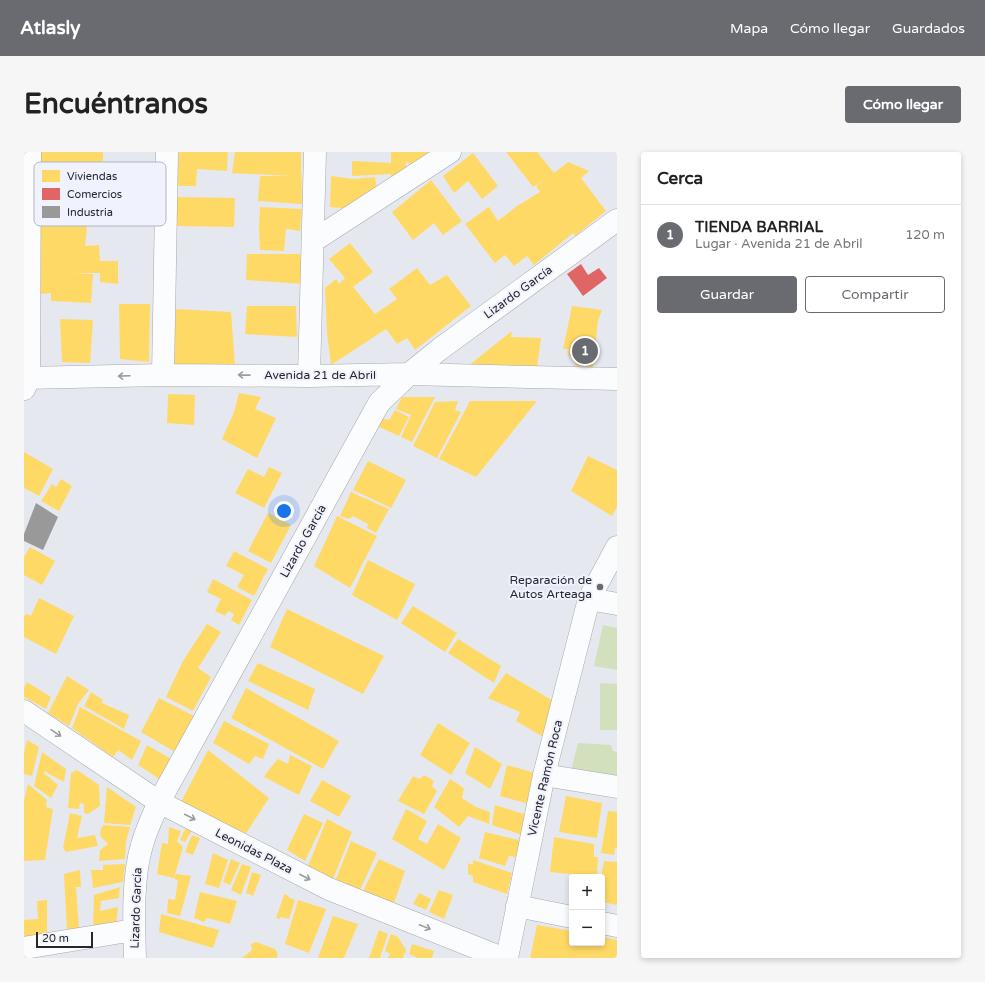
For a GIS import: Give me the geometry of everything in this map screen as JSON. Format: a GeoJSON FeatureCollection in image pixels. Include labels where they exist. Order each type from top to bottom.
{"type":"FeatureCollection","features":[{"type":"Feature","properties":{"kind":"street"},"geometry":{"type":"LineString","coordinates":[[26,382],[30,152]]}},
{"type":"Feature","properties":{"kind":"street"},"geometry":{"type":"LineString","coordinates":[[166,208],[167,152]]}},
{"type":"Feature","properties":{"kind":"street"},"geometry":{"type":"LineString","coordinates":[[309,376],[315,152]]}},
{"type":"Feature","properties":{"kind":"street"},"geometry":{"type":"LineString","coordinates":[[313,241],[450,152]]}},
{"type":"Feature","properties":{"kind":"street","name":"Lizardo García"},"geometry":{"type":"LineString","coordinates":[[135,958],[134,930],[137,866],[142,844],[159,802],[379,403],[409,374],[440,349],[617,220]]}},
{"type":"Feature","properties":{"kind":"street"},"geometry":{"type":"LineString","coordinates":[[163,375],[166,226]]}},
{"type":"Feature","properties":{"kind":"street","name":"Avenida 21 de Abril"},"geometry":{"type":"LineString","coordinates":[[26,382],[163,375],[309,376],[409,374],[617,379]]}},
{"type":"Feature","properties":{"kind":"street","name":"Vicente Ramón Roca"},"geometry":{"type":"LineString","coordinates":[[507,958],[544,775],[589,599],[617,547]]}},
{"type":"Feature","properties":{"kind":"street"},"geometry":{"type":"LineString","coordinates":[[589,599],[617,604]]}},
{"type":"Feature","properties":{"kind":"street","name":"Leonidas Plaza"},"geometry":{"type":"LineString","coordinates":[[24,711],[159,802],[329,889],[502,958]]}},
{"type":"Feature","properties":{"kind":"street"},"geometry":{"type":"LineString","coordinates":[[544,775],[617,787]]}},
{"type":"Feature","properties":{"kind":"street"},"geometry":{"type":"LineString","coordinates":[[517,906],[569,916]]}},
{"type":"Feature","properties":{"kind":"street"},"geometry":{"type":"LineString","coordinates":[[605,924],[617,926]]}},
{"type":"Feature","properties":{"kind":"street"},"geometry":{"type":"LineString","coordinates":[[24,948],[134,930]]}},
{"type":"Feature","properties":{"kind":"green space"},"geometry":{"type":"Polygon","coordinates":[[[603,625],[617,628],[617,670],[594,666],[603,625]]]}},
{"type":"Feature","properties":{"kind":"green space"},"geometry":{"type":"Polygon","coordinates":[[[600,683],[617,684],[617,730],[600,730],[600,683]]]}},
{"type":"Feature","properties":{"kind":"green space"},"geometry":{"type":"Polygon","coordinates":[[[578,743],[611,745],[613,751],[617,752],[617,781],[570,774],[578,743]]]}},
{"type":"Feature","properties":{"kind":"building: Viviendas"},"geometry":{"type":"Polygon","coordinates":[[[41,152],[103,152],[103,162],[41,162],[41,152]]]}},
{"type":"Feature","properties":{"kind":"building: Viviendas"},"geometry":{"type":"Polygon","coordinates":[[[179,152],[228,152],[227,171],[197,169],[196,186],[177,186],[179,152]]]}},
{"type":"Feature","properties":{"kind":"building: Viviendas"},"geometry":{"type":"Polygon","coordinates":[[[235,152],[301,152],[302,204],[258,201],[260,176],[291,176],[232,173],[235,152]]]}},
{"type":"Feature","properties":{"kind":"building: Viviendas"},"geometry":{"type":"Polygon","coordinates":[[[391,152],[429,152],[411,165],[406,161],[406,168],[391,183],[391,174],[352,176],[352,161],[391,163],[391,152]]]}},
{"type":"Feature","properties":{"kind":"building: Viviendas"},"geometry":{"type":"Polygon","coordinates":[[[506,152],[537,152],[554,173],[568,162],[589,171],[581,178],[606,211],[575,236],[573,233],[534,265],[527,256],[514,266],[505,255],[495,263],[465,224],[489,207],[498,221],[517,206],[540,192],[536,186],[544,180],[533,187],[506,152]]]}},
{"type":"Feature","properties":{"kind":"building: Viviendas"},"geometry":{"type":"Polygon","coordinates":[[[473,153],[498,186],[482,199],[468,181],[454,193],[443,176],[473,153]]]}},
{"type":"Feature","properties":{"kind":"building: Viviendas"},"geometry":{"type":"Polygon","coordinates":[[[331,176],[354,179],[375,177],[377,190],[351,209],[330,207],[331,176]]]}},
{"type":"Feature","properties":{"kind":"building: Viviendas"},"geometry":{"type":"Polygon","coordinates":[[[431,180],[462,221],[443,235],[434,223],[413,240],[392,212],[431,180]]]}},
{"type":"Feature","properties":{"kind":"building: Viviendas"},"geometry":{"type":"Polygon","coordinates":[[[175,197],[235,198],[234,227],[174,226],[175,197]]]}},
{"type":"Feature","properties":{"kind":"building: Viviendas"},"geometry":{"type":"Polygon","coordinates":[[[260,207],[302,209],[300,231],[286,229],[284,251],[260,250],[260,207]]]}},
{"type":"Feature","properties":{"kind":"building: Viviendas"},"geometry":{"type":"Polygon","coordinates":[[[40,226],[87,226],[85,246],[99,245],[100,261],[118,261],[118,284],[100,282],[100,273],[72,273],[93,274],[91,303],[51,301],[51,293],[40,294],[40,226]]]}},
{"type":"Feature","properties":{"kind":"building: Viviendas"},"geometry":{"type":"Polygon","coordinates":[[[350,243],[373,272],[353,287],[375,314],[397,299],[389,289],[417,268],[430,285],[447,275],[471,306],[415,350],[407,338],[397,344],[386,329],[331,365],[327,333],[325,288],[336,279],[339,284],[345,278],[329,259],[350,243]]]}},
{"type":"Feature","properties":{"kind":"building: Viviendas"},"geometry":{"type":"Polygon","coordinates":[[[247,254],[300,254],[303,284],[246,280],[247,254]]]}},
{"type":"Feature","properties":{"kind":"building: Viviendas"},"geometry":{"type":"Polygon","coordinates":[[[119,304],[150,304],[149,362],[120,359],[119,304]]]}},
{"type":"Feature","properties":{"kind":"building: Viviendas"},"geometry":{"type":"Polygon","coordinates":[[[247,306],[296,306],[297,337],[245,334],[247,306]]]}},
{"type":"Feature","properties":{"kind":"building: Viviendas"},"geometry":{"type":"Polygon","coordinates":[[[572,306],[602,310],[598,320],[593,367],[575,365],[576,357],[568,356],[569,349],[563,349],[572,306]]]}},
{"type":"Feature","properties":{"kind":"building: Viviendas"},"geometry":{"type":"Polygon","coordinates":[[[176,309],[231,312],[235,365],[173,368],[176,309]]]}},
{"type":"Feature","properties":{"kind":"building: Viviendas"},"geometry":{"type":"Polygon","coordinates":[[[60,319],[93,320],[90,363],[62,362],[60,319]]]}},
{"type":"Feature","properties":{"kind":"building: Viviendas"},"geometry":{"type":"Polygon","coordinates":[[[512,331],[511,337],[541,338],[537,367],[468,366],[512,331]]]}},
{"type":"Feature","properties":{"kind":"building: Viviendas"},"geometry":{"type":"Polygon","coordinates":[[[239,393],[261,397],[255,409],[276,418],[257,458],[222,439],[234,412],[239,393]]]}},
{"type":"Feature","properties":{"kind":"building: Viviendas"},"geometry":{"type":"Polygon","coordinates":[[[168,394],[195,395],[194,425],[167,423],[168,394]]]}},
{"type":"Feature","properties":{"kind":"building: Viviendas"},"geometry":{"type":"Polygon","coordinates":[[[402,397],[435,397],[412,442],[401,437],[411,415],[396,409],[402,397]]]}},
{"type":"Feature","properties":{"kind":"building: Viviendas"},"geometry":{"type":"Polygon","coordinates":[[[458,401],[455,410],[461,412],[437,458],[413,446],[435,402],[458,401]]]}},
{"type":"Feature","properties":{"kind":"building: Viviendas"},"geometry":{"type":"Polygon","coordinates":[[[470,401],[537,401],[476,477],[439,459],[470,401]]]}},
{"type":"Feature","properties":{"kind":"building: Viviendas"},"geometry":{"type":"Polygon","coordinates":[[[395,410],[409,417],[399,436],[379,427],[382,418],[389,420],[395,410]]]}},
{"type":"Feature","properties":{"kind":"building: Viviendas"},"geometry":{"type":"Polygon","coordinates":[[[24,452],[53,469],[39,496],[24,488],[24,452]]]}},
{"type":"Feature","properties":{"kind":"building: Viviendas"},"geometry":{"type":"Polygon","coordinates":[[[588,456],[617,470],[617,507],[612,516],[571,491],[588,456]]]}},
{"type":"Feature","properties":{"kind":"building: Viviendas"},"geometry":{"type":"Polygon","coordinates":[[[368,461],[406,480],[391,508],[353,490],[368,461]]]}},
{"type":"Feature","properties":{"kind":"building: Viviendas"},"geometry":{"type":"Polygon","coordinates":[[[269,467],[282,473],[264,508],[235,493],[248,469],[264,477],[269,467]]]}},
{"type":"Feature","properties":{"kind":"building: Viviendas"},"geometry":{"type":"Polygon","coordinates":[[[61,479],[72,486],[59,511],[41,501],[52,484],[56,487],[61,479]]]}},
{"type":"Feature","properties":{"kind":"building: Viviendas"},"geometry":{"type":"Polygon","coordinates":[[[351,492],[389,509],[376,533],[367,528],[368,524],[353,516],[349,519],[340,516],[351,492]]]}},
{"type":"Feature","properties":{"kind":"building: Viviendas"},"geometry":{"type":"Polygon","coordinates":[[[268,513],[291,525],[271,563],[248,551],[268,513]]]}},
{"type":"Feature","properties":{"kind":"building: Viviendas"},"geometry":{"type":"Polygon","coordinates":[[[337,516],[377,536],[350,588],[314,566],[337,516]]]}},
{"type":"Feature","properties":{"kind":"building: Viviendas"},"geometry":{"type":"Polygon","coordinates":[[[30,547],[55,561],[42,585],[24,575],[24,557],[30,547]]]}},
{"type":"Feature","properties":{"kind":"building: Viviendas"},"geometry":{"type":"Polygon","coordinates":[[[234,551],[268,569],[254,596],[237,587],[244,575],[226,566],[234,551]]]}},
{"type":"Feature","properties":{"kind":"building: Viviendas"},"geometry":{"type":"Polygon","coordinates":[[[368,560],[415,584],[397,620],[352,595],[368,560]]]}},
{"type":"Feature","properties":{"kind":"building: Viviendas"},"geometry":{"type":"Polygon","coordinates":[[[213,579],[252,600],[239,625],[231,620],[234,614],[228,611],[225,616],[215,611],[221,599],[207,592],[213,579]]]}},
{"type":"Feature","properties":{"kind":"building: Viviendas"},"geometry":{"type":"Polygon","coordinates":[[[39,598],[74,616],[56,654],[24,637],[24,616],[27,614],[31,616],[39,598]]]}},
{"type":"Feature","properties":{"kind":"building: Viviendas"},"geometry":{"type":"Polygon","coordinates":[[[413,606],[457,633],[445,652],[401,623],[413,606]]]}},
{"type":"Feature","properties":{"kind":"building: Viviendas"},"geometry":{"type":"Polygon","coordinates":[[[287,609],[384,656],[363,694],[270,647],[287,609]]]}},
{"type":"Feature","properties":{"kind":"building: Viviendas"},"geometry":{"type":"Polygon","coordinates":[[[207,624],[221,632],[198,668],[211,677],[193,711],[166,697],[183,661],[207,624]]]}},
{"type":"Feature","properties":{"kind":"building: Viviendas"},"geometry":{"type":"Polygon","coordinates":[[[458,639],[501,666],[494,683],[448,653],[458,639]]]}},
{"type":"Feature","properties":{"kind":"building: Viviendas"},"geometry":{"type":"Polygon","coordinates":[[[258,663],[315,689],[308,710],[248,681],[258,663]]]}},
{"type":"Feature","properties":{"kind":"building: Viviendas"},"geometry":{"type":"Polygon","coordinates":[[[506,673],[555,702],[545,738],[516,721],[520,712],[488,698],[506,673]]]}},
{"type":"Feature","properties":{"kind":"building: Viviendas"},"geometry":{"type":"Polygon","coordinates":[[[67,676],[89,690],[78,704],[69,726],[48,713],[67,676]]]}},
{"type":"Feature","properties":{"kind":"building: Viviendas"},"geometry":{"type":"Polygon","coordinates":[[[27,682],[51,697],[46,709],[24,697],[24,688],[27,682]]]}},
{"type":"Feature","properties":{"kind":"building: Viviendas"},"geometry":{"type":"Polygon","coordinates":[[[246,688],[339,741],[323,769],[231,718],[246,688]]]}},
{"type":"Feature","properties":{"kind":"building: Viviendas"},"geometry":{"type":"Polygon","coordinates":[[[91,692],[103,700],[102,703],[129,715],[124,729],[84,706],[91,692]]]}},
{"type":"Feature","properties":{"kind":"building: Viviendas"},"geometry":{"type":"Polygon","coordinates":[[[159,698],[194,716],[175,752],[141,732],[159,698]]]}},
{"type":"Feature","properties":{"kind":"building: Viviendas"},"geometry":{"type":"Polygon","coordinates":[[[80,707],[141,741],[132,760],[118,750],[113,757],[72,728],[80,707]]]}},
{"type":"Feature","properties":{"kind":"building: Viviendas"},"geometry":{"type":"Polygon","coordinates":[[[224,721],[269,744],[263,759],[255,756],[249,764],[213,743],[224,721]]]}},
{"type":"Feature","properties":{"kind":"building: Viviendas"},"geometry":{"type":"Polygon","coordinates":[[[438,723],[470,743],[451,775],[420,755],[438,723]]]}},
{"type":"Feature","properties":{"kind":"building: Viviendas"},"geometry":{"type":"Polygon","coordinates":[[[27,740],[39,747],[32,776],[24,774],[24,753],[27,740]]]}},
{"type":"Feature","properties":{"kind":"building: Viviendas"},"geometry":{"type":"Polygon","coordinates":[[[147,745],[173,760],[161,780],[138,765],[147,745]]]}},
{"type":"Feature","properties":{"kind":"building: Viviendas"},"geometry":{"type":"Polygon","coordinates":[[[475,747],[502,764],[490,789],[465,773],[475,747]]]}},
{"type":"Feature","properties":{"kind":"building: Viviendas"},"geometry":{"type":"Polygon","coordinates":[[[208,750],[269,798],[243,838],[181,802],[208,750]]]}},
{"type":"Feature","properties":{"kind":"building: Viviendas"},"geometry":{"type":"Polygon","coordinates":[[[42,752],[66,769],[64,782],[44,771],[44,773],[58,785],[51,798],[34,786],[42,752]]]}},
{"type":"Feature","properties":{"kind":"building: Viviendas"},"geometry":{"type":"Polygon","coordinates":[[[290,755],[312,766],[299,795],[264,777],[278,759],[288,764],[290,755]]]}},
{"type":"Feature","properties":{"kind":"building: Viviendas"},"geometry":{"type":"Polygon","coordinates":[[[507,765],[539,774],[533,805],[500,796],[507,765]]]}},
{"type":"Feature","properties":{"kind":"building: Viviendas"},"geometry":{"type":"Polygon","coordinates":[[[77,770],[99,785],[100,806],[88,814],[84,813],[84,804],[80,803],[79,809],[68,808],[71,773],[77,770]]]}},
{"type":"Feature","properties":{"kind":"building: Viviendas"},"geometry":{"type":"Polygon","coordinates":[[[424,775],[434,781],[432,786],[437,791],[424,814],[398,801],[413,776],[420,779],[424,775]]]}},
{"type":"Feature","properties":{"kind":"building: Viviendas"},"geometry":{"type":"Polygon","coordinates":[[[450,779],[464,788],[462,798],[476,807],[490,812],[489,824],[468,816],[459,827],[434,807],[450,779]]]}},
{"type":"Feature","properties":{"kind":"building: Viviendas"},"geometry":{"type":"Polygon","coordinates":[[[322,780],[351,796],[339,817],[310,801],[322,780]]]}},
{"type":"Feature","properties":{"kind":"building: Viviendas"},"geometry":{"type":"Polygon","coordinates":[[[28,784],[47,800],[46,807],[53,809],[45,860],[24,861],[24,800],[28,784]]]}},
{"type":"Feature","properties":{"kind":"building: Viviendas"},"geometry":{"type":"Polygon","coordinates":[[[107,787],[136,807],[130,825],[104,823],[107,787]]]}},
{"type":"Feature","properties":{"kind":"building: Viviendas"},"geometry":{"type":"Polygon","coordinates":[[[566,796],[602,803],[597,838],[559,832],[566,796]]]}},
{"type":"Feature","properties":{"kind":"building: Viviendas"},"geometry":{"type":"Polygon","coordinates":[[[495,805],[527,815],[528,837],[492,825],[495,805]]]}},
{"type":"Feature","properties":{"kind":"building: Viviendas"},"geometry":{"type":"Polygon","coordinates":[[[406,809],[427,821],[418,839],[427,844],[438,824],[461,838],[444,870],[392,839],[406,809]]]}},
{"type":"Feature","properties":{"kind":"building: Viviendas"},"geometry":{"type":"Polygon","coordinates":[[[608,811],[617,812],[617,848],[615,848],[614,855],[601,853],[608,811]]]}},
{"type":"Feature","properties":{"kind":"building: Viviendas"},"geometry":{"type":"Polygon","coordinates":[[[70,813],[82,816],[77,838],[95,835],[98,846],[66,852],[63,848],[70,813]]]}},
{"type":"Feature","properties":{"kind":"building: Viviendas"},"geometry":{"type":"Polygon","coordinates":[[[304,814],[323,823],[305,861],[287,850],[304,814]]]}},
{"type":"Feature","properties":{"kind":"building: Viviendas"},"geometry":{"type":"Polygon","coordinates":[[[327,819],[352,832],[333,879],[308,866],[327,819]]]}},
{"type":"Feature","properties":{"kind":"building: Viviendas"},"geometry":{"type":"Polygon","coordinates":[[[104,825],[130,827],[126,842],[125,859],[99,861],[100,850],[108,844],[100,836],[101,828],[104,825]]]}},
{"type":"Feature","properties":{"kind":"building: Viviendas"},"geometry":{"type":"Polygon","coordinates":[[[169,827],[181,831],[177,841],[183,847],[174,878],[157,874],[162,843],[168,844],[169,827]]]}},
{"type":"Feature","properties":{"kind":"building: Viviendas"},"geometry":{"type":"Polygon","coordinates":[[[186,827],[192,830],[185,842],[180,840],[186,827]]]}},
{"type":"Feature","properties":{"kind":"building: Viviendas"},"geometry":{"type":"Polygon","coordinates":[[[485,832],[523,841],[519,857],[509,856],[505,866],[479,858],[485,832]]]}},
{"type":"Feature","properties":{"kind":"building: Viviendas"},"geometry":{"type":"Polygon","coordinates":[[[192,835],[200,838],[193,855],[185,852],[192,835]]]}},
{"type":"Feature","properties":{"kind":"building: Viviendas"},"geometry":{"type":"Polygon","coordinates":[[[554,837],[594,844],[594,857],[598,857],[597,874],[569,874],[550,872],[554,837]]]}},
{"type":"Feature","properties":{"kind":"building: Viviendas"},"geometry":{"type":"Polygon","coordinates":[[[351,841],[377,853],[359,892],[336,879],[351,841]]]}},
{"type":"Feature","properties":{"kind":"building: Viviendas"},"geometry":{"type":"Polygon","coordinates":[[[213,853],[228,860],[219,888],[205,884],[213,853]]]}},
{"type":"Feature","properties":{"kind":"building: Viviendas"},"geometry":{"type":"Polygon","coordinates":[[[231,859],[240,863],[230,885],[223,882],[231,859]]]}},
{"type":"Feature","properties":{"kind":"building: Viviendas"},"geometry":{"type":"Polygon","coordinates":[[[379,859],[405,871],[393,906],[362,893],[379,859]]]}},
{"type":"Feature","properties":{"kind":"building: Viviendas"},"geometry":{"type":"Polygon","coordinates":[[[473,860],[512,873],[507,894],[473,882],[473,876],[468,874],[468,863],[473,865],[473,860]]]}},
{"type":"Feature","properties":{"kind":"building: Viviendas"},"geometry":{"type":"Polygon","coordinates":[[[604,861],[617,862],[617,905],[605,903],[605,874],[602,874],[604,861]]]}},
{"type":"Feature","properties":{"kind":"building: Viviendas"},"geometry":{"type":"Polygon","coordinates":[[[125,864],[123,882],[93,888],[91,870],[103,870],[103,865],[125,864]]]}},
{"type":"Feature","properties":{"kind":"building: Viviendas"},"geometry":{"type":"Polygon","coordinates":[[[242,864],[251,867],[241,895],[231,890],[242,864]]]}},
{"type":"Feature","properties":{"kind":"building: Viviendas"},"geometry":{"type":"Polygon","coordinates":[[[80,870],[81,887],[76,887],[79,929],[67,931],[64,874],[80,870]]]}},
{"type":"Feature","properties":{"kind":"building: Viviendas"},"geometry":{"type":"Polygon","coordinates":[[[252,872],[261,875],[253,896],[246,893],[252,872]]]}},
{"type":"Feature","properties":{"kind":"building: Viviendas"},"geometry":{"type":"Polygon","coordinates":[[[176,874],[191,876],[180,916],[167,913],[168,899],[175,900],[178,881],[174,878],[176,874]]]}},
{"type":"Feature","properties":{"kind":"building: Viviendas"},"geometry":{"type":"Polygon","coordinates":[[[120,887],[119,898],[101,901],[100,911],[118,907],[116,925],[93,929],[94,895],[120,887]]]}},
{"type":"Feature","properties":{"kind":"building: Viviendas"},"geometry":{"type":"Polygon","coordinates":[[[439,890],[453,895],[444,919],[429,912],[439,890]]]}},
{"type":"Feature","properties":{"kind":"building: Viviendas"},"geometry":{"type":"Polygon","coordinates":[[[200,892],[237,901],[230,924],[207,918],[204,922],[194,918],[200,892]]]}},
{"type":"Feature","properties":{"kind":"building: Viviendas"},"geometry":{"type":"Polygon","coordinates":[[[419,893],[431,899],[426,910],[413,904],[419,893]]]}},
{"type":"Feature","properties":{"kind":"building: Viviendas"},"geometry":{"type":"Polygon","coordinates":[[[286,894],[295,900],[289,919],[280,917],[280,919],[276,918],[284,895],[286,894]]]}},
{"type":"Feature","properties":{"kind":"building: Viviendas"},"geometry":{"type":"Polygon","coordinates":[[[47,900],[47,939],[24,943],[24,920],[38,919],[37,901],[47,900]]]}},
{"type":"Feature","properties":{"kind":"building: Viviendas"},"geometry":{"type":"Polygon","coordinates":[[[298,900],[326,909],[309,953],[285,944],[298,900]]]}},
{"type":"Feature","properties":{"kind":"building: Viviendas"},"geometry":{"type":"Polygon","coordinates":[[[161,914],[219,930],[213,948],[159,932],[161,914]]]}},
{"type":"Feature","properties":{"kind":"building: Viviendas"},"geometry":{"type":"Polygon","coordinates":[[[333,916],[358,924],[344,958],[318,958],[333,916]]]}},
{"type":"Feature","properties":{"kind":"building: Viviendas"},"geometry":{"type":"Polygon","coordinates":[[[537,925],[569,930],[569,946],[605,946],[605,938],[617,940],[617,958],[530,958],[537,925]]]}},
{"type":"Feature","properties":{"kind":"building: Viviendas"},"geometry":{"type":"Polygon","coordinates":[[[379,930],[388,934],[380,958],[369,958],[379,930]]]}},
{"type":"Feature","properties":{"kind":"building: Viviendas"},"geometry":{"type":"Polygon","coordinates":[[[391,934],[398,937],[406,950],[403,958],[388,958],[390,954],[385,951],[391,934]]]}},
{"type":"Feature","properties":{"kind":"building: Viviendas"},"geometry":{"type":"Polygon","coordinates":[[[256,942],[275,949],[278,954],[277,958],[242,958],[252,950],[251,944],[256,942]]]}},
{"type":"Feature","properties":{"kind":"building: Viviendas"},"geometry":{"type":"Polygon","coordinates":[[[412,944],[434,951],[432,958],[418,958],[409,954],[412,944]]]}},
{"type":"Feature","properties":{"kind":"building: Comercios"},"geometry":{"type":"Polygon","coordinates":[[[581,264],[588,275],[599,268],[607,278],[583,296],[567,274],[581,264]]]}},
{"type":"Feature","properties":{"kind":"building: Industria"},"geometry":{"type":"Polygon","coordinates":[[[36,503],[58,517],[43,550],[24,541],[24,534],[36,503]]]}},
{"type":"Feature","properties":{"kind":"place","name":"TIENDA BARRIAL"},"geometry":{"type":"Point","coordinates":[585,351]}},
{"type":"Feature","properties":{"kind":"place","name":"Reparación de Autos Arteaga"},"geometry":{"type":"Point","coordinates":[600,587]}}]}
